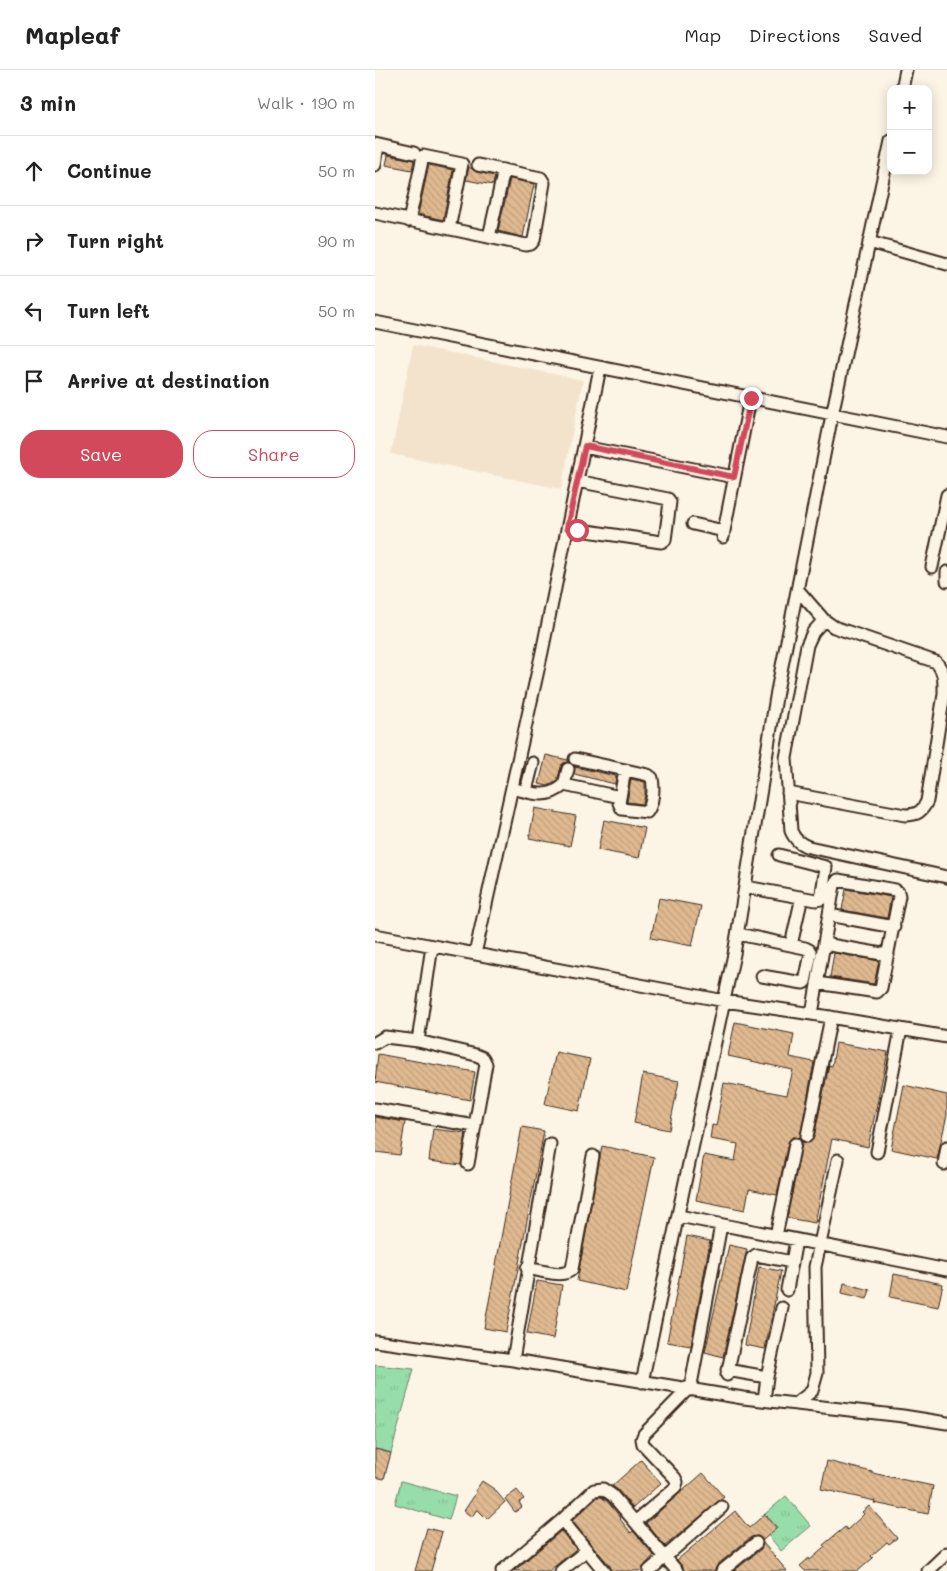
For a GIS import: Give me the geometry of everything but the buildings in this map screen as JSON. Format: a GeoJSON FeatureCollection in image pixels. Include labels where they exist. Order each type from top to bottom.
{"type":"FeatureCollection","features":[{"type":"Feature","properties":{"kind":"street"},"geometry":{"type":"LineString","coordinates":[[903,85],[906,70]]}},
{"type":"Feature","properties":{"kind":"street"},"geometry":{"type":"LineString","coordinates":[[375,165],[377,144],[414,153]]}},
{"type":"Feature","properties":{"kind":"street"},"geometry":{"type":"LineString","coordinates":[[409,220],[423,156],[462,164],[449,229]]}},
{"type":"Feature","properties":{"kind":"street"},"geometry":{"type":"LineString","coordinates":[[642,1382],[725,1001],[738,934],[777,691],[887,159]]}},
{"type":"Feature","properties":{"kind":"street"},"geometry":{"type":"LineString","coordinates":[[375,213],[489,238],[526,245],[531,244],[534,240],[544,183],[541,178],[478,165]]}},
{"type":"Feature","properties":{"kind":"street"},"geometry":{"type":"LineString","coordinates":[[489,238],[504,170]]}},
{"type":"Feature","properties":{"kind":"street"},"geometry":{"type":"LineString","coordinates":[[869,242],[947,264]]}},
{"type":"Feature","properties":{"kind":"street"},"geometry":{"type":"LineString","coordinates":[[375,322],[947,437]]}},
{"type":"Feature","properties":{"kind":"street"},"geometry":{"type":"LineString","coordinates":[[475,954],[585,446],[600,368]]}},
{"type":"Feature","properties":{"kind":"street"},"geometry":{"type":"LineString","coordinates":[[693,524],[723,534],[751,398]]}},
{"type":"Feature","properties":{"kind":"street"},"geometry":{"type":"LineString","coordinates":[[585,446],[734,477]]}},
{"type":"Feature","properties":{"kind":"street"},"geometry":{"type":"LineString","coordinates":[[567,528],[661,542],[665,540],[669,499],[577,481]]}},
{"type":"Feature","properties":{"kind":"street"},"geometry":{"type":"LineString","coordinates":[[932,567],[947,495]]}},
{"type":"Feature","properties":{"kind":"street"},"geometry":{"type":"LineString","coordinates":[[947,572],[947,581]]}},
{"type":"Feature","properties":{"kind":"street"},"geometry":{"type":"LineString","coordinates":[[788,793],[905,815],[915,815],[923,810],[927,801],[944,694],[942,668],[937,662],[834,627],[824,620],[798,590]]}},
{"type":"Feature","properties":{"kind":"street"},"geometry":{"type":"LineString","coordinates":[[824,620],[813,632],[807,645],[786,758],[791,831],[794,838],[801,844],[947,877]]}},
{"type":"Feature","properties":{"kind":"street"},"geometry":{"type":"LineString","coordinates":[[575,759],[648,775],[652,778],[653,786],[650,808],[647,812],[622,809],[619,803],[625,770]]}},
{"type":"Feature","properties":{"kind":"street"},"geometry":{"type":"LineString","coordinates":[[526,791],[533,763]]}},
{"type":"Feature","properties":{"kind":"street"},"geometry":{"type":"LineString","coordinates":[[512,788],[541,794],[551,794],[564,786],[568,769]]}},
{"type":"Feature","properties":{"kind":"street"},"geometry":{"type":"LineString","coordinates":[[564,786],[620,797]]}},
{"type":"Feature","properties":{"kind":"street"},"geometry":{"type":"LineString","coordinates":[[745,887],[816,900],[821,899],[826,867],[779,855]]}},
{"type":"Feature","properties":{"kind":"street"},"geometry":{"type":"LineString","coordinates":[[812,1014],[817,983],[834,885],[838,880],[886,888],[898,892],[899,896],[881,988],[877,992],[817,983]]}},
{"type":"Feature","properties":{"kind":"street"},"geometry":{"type":"LineString","coordinates":[[791,945],[802,897]]}},
{"type":"Feature","properties":{"kind":"street"},"geometry":{"type":"LineString","coordinates":[[829,915],[893,926]]}},
{"type":"Feature","properties":{"kind":"street"},"geometry":{"type":"LineString","coordinates":[[738,934],[805,948],[811,953],[805,982],[803,983],[762,976]]}},
{"type":"Feature","properties":{"kind":"street"},"geometry":{"type":"LineString","coordinates":[[375,935],[725,1001],[947,1037]]}},
{"type":"Feature","properties":{"kind":"street"},"geometry":{"type":"LineString","coordinates":[[824,944],[888,955]]}},
{"type":"Feature","properties":{"kind":"street"},"geometry":{"type":"LineString","coordinates":[[418,1041],[432,946]]}},
{"type":"Feature","properties":{"kind":"street"},"geometry":{"type":"LineString","coordinates":[[807,1136],[831,1017]]}},
{"type":"Feature","properties":{"kind":"street"},"geometry":{"type":"LineString","coordinates":[[877,1152],[901,1029]]}},
{"type":"Feature","properties":{"kind":"street"},"geometry":{"type":"LineString","coordinates":[[375,1042],[385,1038],[418,1041],[483,1058],[486,1064],[468,1164]]}},
{"type":"Feature","properties":{"kind":"street"},"geometry":{"type":"LineString","coordinates":[[375,1109],[475,1126]]}},
{"type":"Feature","properties":{"kind":"street"},"geometry":{"type":"LineString","coordinates":[[513,1360],[527,1268],[550,1144]]}},
{"type":"Feature","properties":{"kind":"street"},"geometry":{"type":"LineString","coordinates":[[776,1236],[795,1144]]}},
{"type":"Feature","properties":{"kind":"street"},"geometry":{"type":"LineString","coordinates":[[944,1164],[947,1148]]}},
{"type":"Feature","properties":{"kind":"street"},"geometry":{"type":"LineString","coordinates":[[527,1268],[562,1274],[568,1273],[572,1269],[593,1156]]}},
{"type":"Feature","properties":{"kind":"street"},"geometry":{"type":"LineString","coordinates":[[797,1403],[812,1391],[817,1373],[815,1267],[837,1160]]}},
{"type":"Feature","properties":{"kind":"street"},"geometry":{"type":"LineString","coordinates":[[679,1216],[947,1270]]}},
{"type":"Feature","properties":{"kind":"street"},"geometry":{"type":"LineString","coordinates":[[635,1522],[675,1488],[677,1482],[643,1444],[642,1439],[644,1434],[688,1390],[721,1225]]}},
{"type":"Feature","properties":{"kind":"street"},"geometry":{"type":"LineString","coordinates":[[787,1290],[796,1240]]}},
{"type":"Feature","properties":{"kind":"street"},"geometry":{"type":"LineString","coordinates":[[767,1377],[727,1372],[752,1258],[756,1255],[792,1262]]}},
{"type":"Feature","properties":{"kind":"street"},"geometry":{"type":"LineString","coordinates":[[764,1400],[782,1308]]}},
{"type":"Feature","properties":{"kind":"street"},"geometry":{"type":"LineString","coordinates":[[375,1341],[513,1360],[688,1390],[947,1423]]}},
{"type":"Feature","properties":{"kind":"street"},"geometry":{"type":"LineString","coordinates":[[502,1571],[594,1490],[603,1489],[612,1495],[677,1571]]}},
{"type":"Feature","properties":{"kind":"street"},"geometry":{"type":"LineString","coordinates":[[649,1571],[722,1507]]}},
{"type":"Feature","properties":{"kind":"street"},"geometry":{"type":"LineString","coordinates":[[562,1520],[604,1571]]}},
{"type":"Feature","properties":{"kind":"street"},"geometry":{"type":"LineString","coordinates":[[722,1571],[756,1543]]}},
{"type":"Feature","properties":{"kind":"street"},"geometry":{"type":"LineString","coordinates":[[561,1571],[587,1550]]}},
{"type":"Feature","properties":{"kind":"street"},"geometry":{"type":"LineString","coordinates":[[928,1571],[947,1553]]}},
{"type":"Feature","properties":{"kind":"shaded area"},"geometry":{"type":"Polygon","coordinates":[[[413,345],[583,380],[561,489],[391,454],[413,345]]]}},
{"type":"Feature","properties":{"kind":"green space"},"geometry":{"type":"Polygon","coordinates":[[[375,1365],[414,1369],[391,1453],[375,1449],[375,1365]]]}},
{"type":"Feature","properties":{"kind":"green space"},"geometry":{"type":"Polygon","coordinates":[[[401,1481],[456,1496],[449,1520],[395,1504],[401,1481]]]}},
{"type":"Feature","properties":{"kind":"green space"},"geometry":{"type":"Polygon","coordinates":[[[786,1496],[811,1526],[781,1551],[768,1535],[777,1528],[765,1514],[786,1496]]]}},
{"type":"Feature","properties":{"kind":"route"},"geometry":{"type":"LineString","coordinates":[[577,530],[567,528],[585,446],[734,477],[751,398]]}}]}
